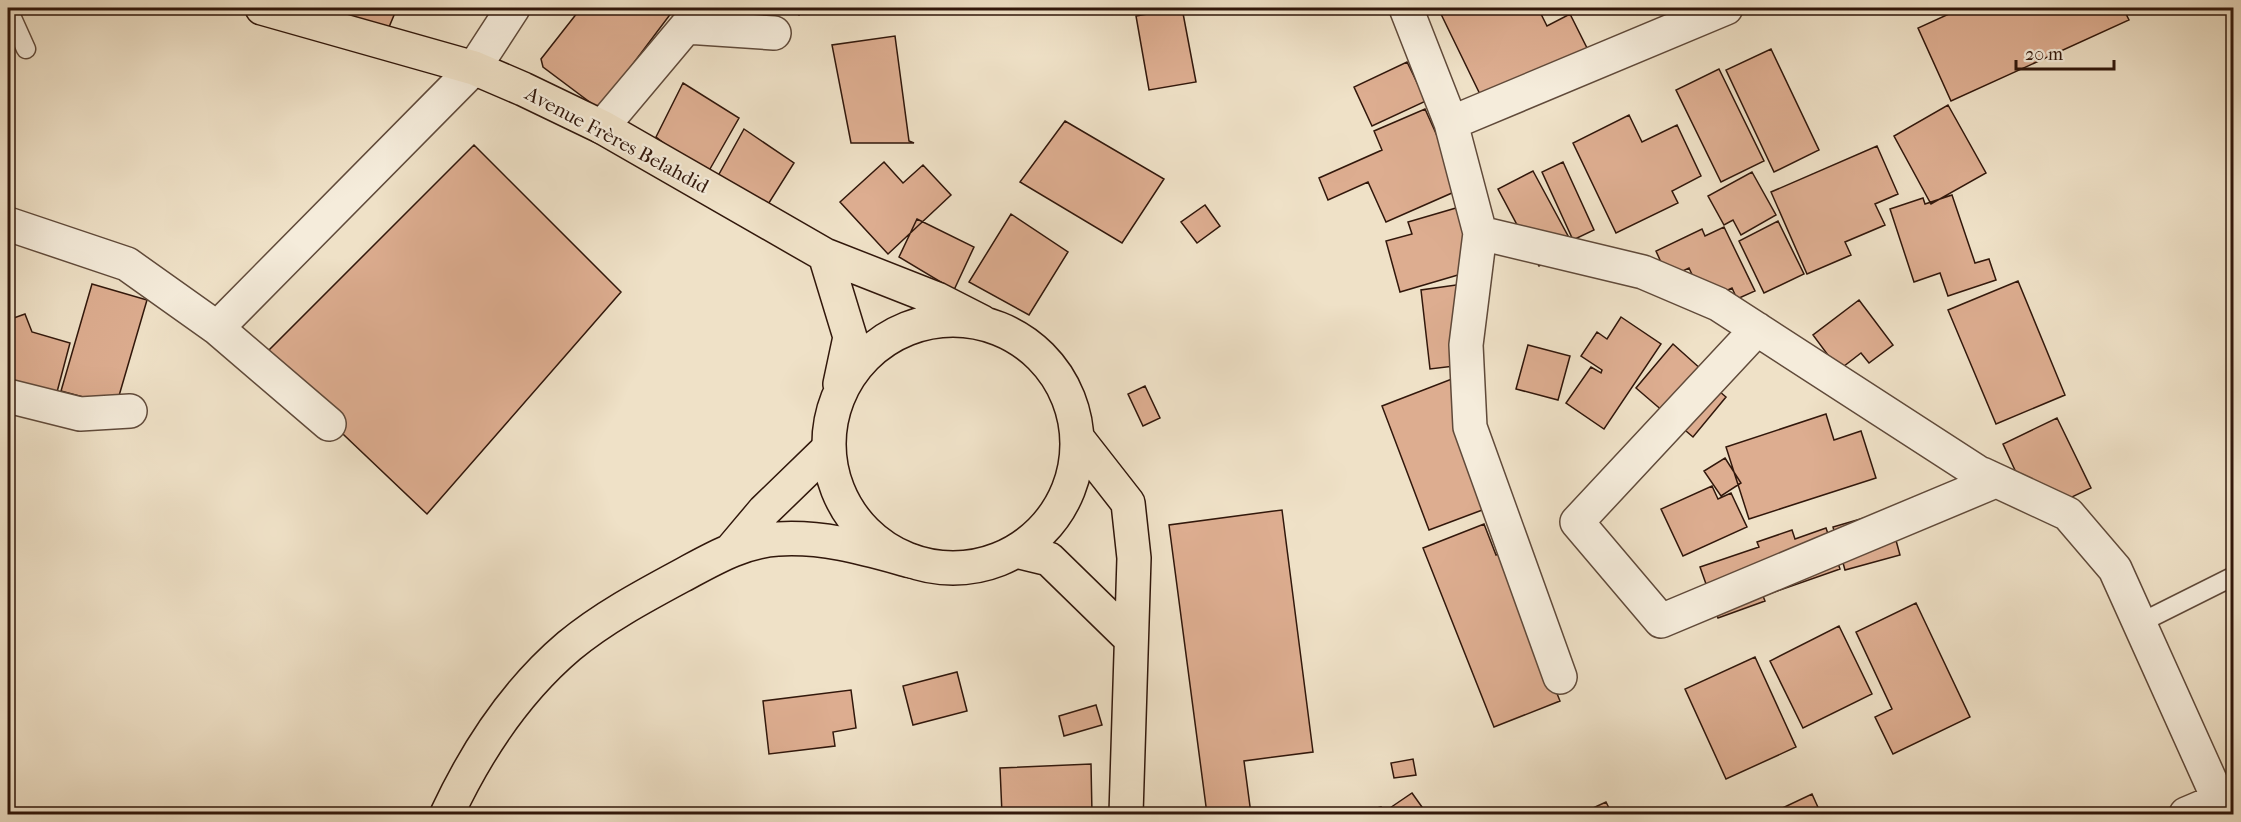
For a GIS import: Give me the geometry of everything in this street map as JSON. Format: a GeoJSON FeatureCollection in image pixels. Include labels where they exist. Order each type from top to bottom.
{"type":"FeatureCollection","features":[{"type":"Feature","properties":{"kind":"main road","name":"Avenue Frères Belahdid"},"geometry":{"type":"LineString","coordinates":[[261,8],[474,68],[602,127],[825,255],[937,299],[982,322]]}},
{"type":"Feature","properties":{"kind":"main road"},"geometry":{"type":"LineString","coordinates":[[825,255],[850,337],[830,423],[828,449],[835,485],[853,518],[879,544],[911,561]]}},
{"type":"Feature","properties":{"kind":"main road"},"geometry":{"type":"LineString","coordinates":[[447,814],[468,770],[514,703],[569,646],[629,604],[732,549],[776,539],[829,539],[947,568],[982,565],[1016,551],[1042,531],[1063,503],[1075,472],[1078,439],[1070,399],[1050,364],[1019,338],[982,322],[946,319],[912,326],[880,342],[855,367],[837,398]]}},
{"type":"Feature","properties":{"kind":"main road"},"geometry":{"type":"LineString","coordinates":[[1078,439],[1128,503],[1134,558],[1126,814]]}},
{"type":"Feature","properties":{"kind":"main road"},"geometry":{"type":"LineString","coordinates":[[732,549],[764,510],[828,449]]}},
{"type":"Feature","properties":{"kind":"main road"},"geometry":{"type":"LineString","coordinates":[[1016,551],[1049,559],[1131,639]]}},
{"type":"Feature","properties":{"kind":"street"},"geometry":{"type":"LineString","coordinates":[[1406,8],[1451,123],[1480,233],[1466,345],[1470,427],[1560,677]]}},
{"type":"Feature","properties":{"kind":"street"},"geometry":{"type":"LineString","coordinates":[[1451,123],[1670,18],[1726,8]]}},
{"type":"Feature","properties":{"kind":"street"},"geometry":{"type":"LineString","coordinates":[[217,328],[474,68],[506,12]]}},
{"type":"Feature","properties":{"kind":"street"},"geometry":{"type":"LineString","coordinates":[[602,127],[686,27],[774,33]]}},
{"type":"Feature","properties":{"kind":"street"},"geometry":{"type":"LineString","coordinates":[[8,224],[127,264],[217,328],[329,424]]}},
{"type":"Feature","properties":{"kind":"street"},"geometry":{"type":"LineString","coordinates":[[1480,233],[1643,272],[1718,304],[1757,329],[1982,474],[1993,482],[1661,621],[1577,522],[1757,329]]}},
{"type":"Feature","properties":{"kind":"street"},"geometry":{"type":"LineString","coordinates":[[8,396],[80,414],[130,411]]}},
{"type":"Feature","properties":{"kind":"street"},"geometry":{"type":"LineString","coordinates":[[1982,474],[2068,514],[2115,569],[2226,806],[2186,814]]}},
{"type":"Feature","properties":{"kind":"lane"},"geometry":{"type":"LineString","coordinates":[[8,9],[26,49]]}},
{"type":"Feature","properties":{"kind":"lane"},"geometry":{"type":"LineString","coordinates":[[2140,623],[2234,576]]}},
{"type":"Feature","properties":{"kind":"building"},"geometry":{"type":"Polygon","coordinates":[[[327,8],[397,8],[389,27],[326,12],[327,8]]]}},
{"type":"Feature","properties":{"kind":"building"},"geometry":{"type":"Polygon","coordinates":[[[581,8],[675,8],[599,109],[543,67],[541,59],[581,8]]]}},
{"type":"Feature","properties":{"kind":"building"},"geometry":{"type":"Polygon","coordinates":[[[789,8],[805,8],[799,15],[789,8]]]}},
{"type":"Feature","properties":{"kind":"building"},"geometry":{"type":"Polygon","coordinates":[[[1182,8],[1196,82],[1149,90],[1136,16],[1182,8]]]}},
{"type":"Feature","properties":{"kind":"building"},"geometry":{"type":"Polygon","coordinates":[[[1445,8],[1538,8],[1547,26],[1570,14],[1599,72],[1494,123],[1439,10],[1445,8]]]}},
{"type":"Feature","properties":{"kind":"building"},"geometry":{"type":"Polygon","coordinates":[[[1962,8],[2123,8],[2129,20],[1951,101],[1918,28],[1962,8]]]}},
{"type":"Feature","properties":{"kind":"building"},"geometry":{"type":"Polygon","coordinates":[[[895,36],[909,141],[914,143],[851,143],[832,45],[895,36]]]}},
{"type":"Feature","properties":{"kind":"building"},"geometry":{"type":"Polygon","coordinates":[[[1771,49],[1819,150],[1774,172],[1726,70],[1771,49]]]}},
{"type":"Feature","properties":{"kind":"building"},"geometry":{"type":"Polygon","coordinates":[[[1407,62],[1426,101],[1372,126],[1354,87],[1407,62]]]}},
{"type":"Feature","properties":{"kind":"building"},"geometry":{"type":"Polygon","coordinates":[[[1719,69],[1764,161],[1721,182],[1676,90],[1719,69]]]}},
{"type":"Feature","properties":{"kind":"building"},"geometry":{"type":"Polygon","coordinates":[[[683,83],[739,118],[706,176],[656,137],[683,83]]]}},
{"type":"Feature","properties":{"kind":"building"},"geometry":{"type":"Polygon","coordinates":[[[1948,105],[1986,173],[1931,204],[1894,136],[1948,105]]]}},
{"type":"Feature","properties":{"kind":"building"},"geometry":{"type":"Polygon","coordinates":[[[1425,109],[1461,189],[1386,222],[1368,182],[1328,200],[1319,178],[1382,150],[1374,131],[1425,109]]]}},
{"type":"Feature","properties":{"kind":"building"},"geometry":{"type":"Polygon","coordinates":[[[1629,115],[1642,142],[1677,125],[1701,176],[1672,191],[1678,203],[1616,233],[1573,143],[1629,115]]]}},
{"type":"Feature","properties":{"kind":"building"},"geometry":{"type":"Polygon","coordinates":[[[1065,121],[1164,179],[1122,243],[1020,182],[1065,121]]]}},
{"type":"Feature","properties":{"kind":"building"},"geometry":{"type":"Polygon","coordinates":[[[744,129],[794,163],[767,206],[718,176],[744,129]]]}},
{"type":"Feature","properties":{"kind":"building"},"geometry":{"type":"Polygon","coordinates":[[[474,145],[621,292],[427,514],[262,357],[474,145]]]}},
{"type":"Feature","properties":{"kind":"building"},"geometry":{"type":"Polygon","coordinates":[[[1877,146],[1898,194],[1875,204],[1885,225],[1845,242],[1851,255],[1807,274],[1771,192],[1877,146]]]}},
{"type":"Feature","properties":{"kind":"building"},"geometry":{"type":"Polygon","coordinates":[[[884,162],[903,183],[923,165],[951,195],[888,254],[840,202],[884,162]]]}},
{"type":"Feature","properties":{"kind":"building"},"geometry":{"type":"Polygon","coordinates":[[[1563,162],[1594,230],[1573,240],[1542,172],[1563,162]]]}},
{"type":"Feature","properties":{"kind":"building"},"geometry":{"type":"Polygon","coordinates":[[[1533,171],[1574,247],[1539,266],[1498,189],[1533,171]]]}},
{"type":"Feature","properties":{"kind":"building"},"geometry":{"type":"Polygon","coordinates":[[[1752,172],[1776,215],[1741,235],[1733,220],[1724,225],[1708,196],[1752,172]]]}},
{"type":"Feature","properties":{"kind":"building"},"geometry":{"type":"Polygon","coordinates":[[[1952,195],[1975,263],[1989,259],[1996,280],[1948,296],[1940,273],[1914,282],[1890,209],[1923,198],[1925,204],[1952,195]]]}},
{"type":"Feature","properties":{"kind":"building"},"geometry":{"type":"Polygon","coordinates":[[[1205,205],[1220,226],[1197,243],[1181,222],[1205,205]]]}},
{"type":"Feature","properties":{"kind":"building"},"geometry":{"type":"Polygon","coordinates":[[[1456,208],[1475,270],[1400,292],[1386,241],[1412,234],[1408,222],[1456,208]]]}},
{"type":"Feature","properties":{"kind":"building"},"geometry":{"type":"Polygon","coordinates":[[[1011,214],[1068,252],[1029,315],[969,282],[1011,214]]]}},
{"type":"Feature","properties":{"kind":"building"},"geometry":{"type":"Polygon","coordinates":[[[917,219],[974,247],[954,290],[899,257],[917,219]]]}},
{"type":"Feature","properties":{"kind":"building"},"geometry":{"type":"Polygon","coordinates":[[[1778,221],[1804,274],[1764,293],[1739,241],[1778,221]]]}},
{"type":"Feature","properties":{"kind":"building"},"geometry":{"type":"Polygon","coordinates":[[[1724,227],[1755,291],[1737,299],[1732,288],[1704,301],[1689,268],[1668,278],[1656,251],[1702,229],[1705,236],[1724,227]]]}},
{"type":"Feature","properties":{"kind":"building"},"geometry":{"type":"Polygon","coordinates":[[[2018,281],[2065,395],[1996,424],[1948,310],[2018,281]]]}},
{"type":"Feature","properties":{"kind":"building"},"geometry":{"type":"Polygon","coordinates":[[[1470,283],[1479,363],[1430,369],[1421,290],[1470,283]]]}},
{"type":"Feature","properties":{"kind":"building"},"geometry":{"type":"Polygon","coordinates":[[[92,284],[147,300],[116,406],[61,391],[92,284]]]}},
{"type":"Feature","properties":{"kind":"building"},"geometry":{"type":"Polygon","coordinates":[[[1859,300],[1893,345],[1869,363],[1861,353],[1839,370],[1813,335],[1859,300]]]}},
{"type":"Feature","properties":{"kind":"building"},"geometry":{"type":"Polygon","coordinates":[[[25,314],[32,332],[70,343],[57,392],[8,379],[8,320],[25,314]]]}},
{"type":"Feature","properties":{"kind":"building"},"geometry":{"type":"Polygon","coordinates":[[[1621,317],[1661,344],[1604,429],[1566,403],[1591,367],[1601,373],[1602,370],[1581,356],[1597,332],[1607,339],[1621,317]]]}},
{"type":"Feature","properties":{"kind":"building"},"geometry":{"type":"Polygon","coordinates":[[[1673,344],[1702,370],[1699,374],[1726,397],[1693,437],[1636,388],[1673,344]]]}},
{"type":"Feature","properties":{"kind":"building"},"geometry":{"type":"Polygon","coordinates":[[[1528,345],[1570,356],[1558,400],[1516,389],[1528,345]]]}},
{"type":"Feature","properties":{"kind":"building"},"geometry":{"type":"Polygon","coordinates":[[[1457,377],[1485,509],[1429,530],[1382,406],[1457,377]]]}},
{"type":"Feature","properties":{"kind":"building"},"geometry":{"type":"Polygon","coordinates":[[[1145,386],[1160,418],[1143,426],[1128,394],[1145,386]]]}},
{"type":"Feature","properties":{"kind":"building"},"geometry":{"type":"Polygon","coordinates":[[[1826,414],[1834,440],[1861,431],[1876,478],[1749,519],[1726,447],[1826,414]]]}},
{"type":"Feature","properties":{"kind":"building"},"geometry":{"type":"Polygon","coordinates":[[[2057,418],[2091,488],[2051,507],[2025,492],[2003,444],[2057,418]]]}},
{"type":"Feature","properties":{"kind":"building"},"geometry":{"type":"Polygon","coordinates":[[[1725,458],[1741,483],[1721,496],[1704,471],[1725,458]]]}},
{"type":"Feature","properties":{"kind":"building"},"geometry":{"type":"Polygon","coordinates":[[[1712,486],[1718,499],[1731,493],[1747,527],[1683,556],[1661,509],[1712,486]]]}},
{"type":"Feature","properties":{"kind":"building"},"geometry":{"type":"Polygon","coordinates":[[[1282,510],[1313,752],[1244,761],[1251,814],[1207,814],[1169,525],[1282,510]]]}},
{"type":"Feature","properties":{"kind":"building"},"geometry":{"type":"Polygon","coordinates":[[[1888,511],[1900,555],[1845,570],[1833,527],[1888,511]]]}},
{"type":"Feature","properties":{"kind":"building"},"geometry":{"type":"Polygon","coordinates":[[[1484,524],[1496,555],[1501,553],[1560,701],[1494,727],[1423,548],[1484,524]]]}},
{"type":"Feature","properties":{"kind":"building"},"geometry":{"type":"Polygon","coordinates":[[[1826,528],[1840,569],[1763,596],[1765,601],[1718,618],[1700,567],[1759,547],[1757,542],[1792,530],[1795,539],[1826,528]]]}},
{"type":"Feature","properties":{"kind":"building"},"geometry":{"type":"Polygon","coordinates":[[[1916,603],[1970,717],[1893,754],[1875,717],[1892,709],[1856,632],[1916,603]]]}},
{"type":"Feature","properties":{"kind":"building"},"geometry":{"type":"Polygon","coordinates":[[[1839,626],[1872,694],[1803,728],[1770,661],[1839,626]]]}},
{"type":"Feature","properties":{"kind":"building"},"geometry":{"type":"Polygon","coordinates":[[[1755,657],[1796,747],[1726,779],[1685,689],[1755,657]]]}},
{"type":"Feature","properties":{"kind":"building"},"geometry":{"type":"Polygon","coordinates":[[[957,672],[967,711],[913,725],[903,686],[957,672]]]}},
{"type":"Feature","properties":{"kind":"building"},"geometry":{"type":"Polygon","coordinates":[[[851,690],[856,728],[833,732],[835,746],[769,754],[763,701],[851,690]]]}},
{"type":"Feature","properties":{"kind":"building"},"geometry":{"type":"Polygon","coordinates":[[[1096,705],[1102,725],[1064,736],[1059,716],[1096,705]]]}},
{"type":"Feature","properties":{"kind":"building"},"geometry":{"type":"Polygon","coordinates":[[[1413,759],[1416,775],[1394,778],[1391,763],[1413,759]]]}},
{"type":"Feature","properties":{"kind":"building"},"geometry":{"type":"Polygon","coordinates":[[[1091,764],[1092,814],[1002,814],[1000,768],[1091,764]]]}},
{"type":"Feature","properties":{"kind":"building"},"geometry":{"type":"Polygon","coordinates":[[[1412,793],[1427,814],[1386,814],[1384,812],[1412,793]]]}},
{"type":"Feature","properties":{"kind":"building"},"geometry":{"type":"Polygon","coordinates":[[[1812,794],[1821,814],[1770,814],[1812,794]]]}},
{"type":"Feature","properties":{"kind":"building"},"geometry":{"type":"Polygon","coordinates":[[[1606,802],[1612,814],[1580,814],[1606,802]]]}},
{"type":"Feature","properties":{"kind":"building"},"geometry":{"type":"Polygon","coordinates":[[[1381,807],[1383,814],[1361,814],[1361,812],[1381,807]]]}}]}
